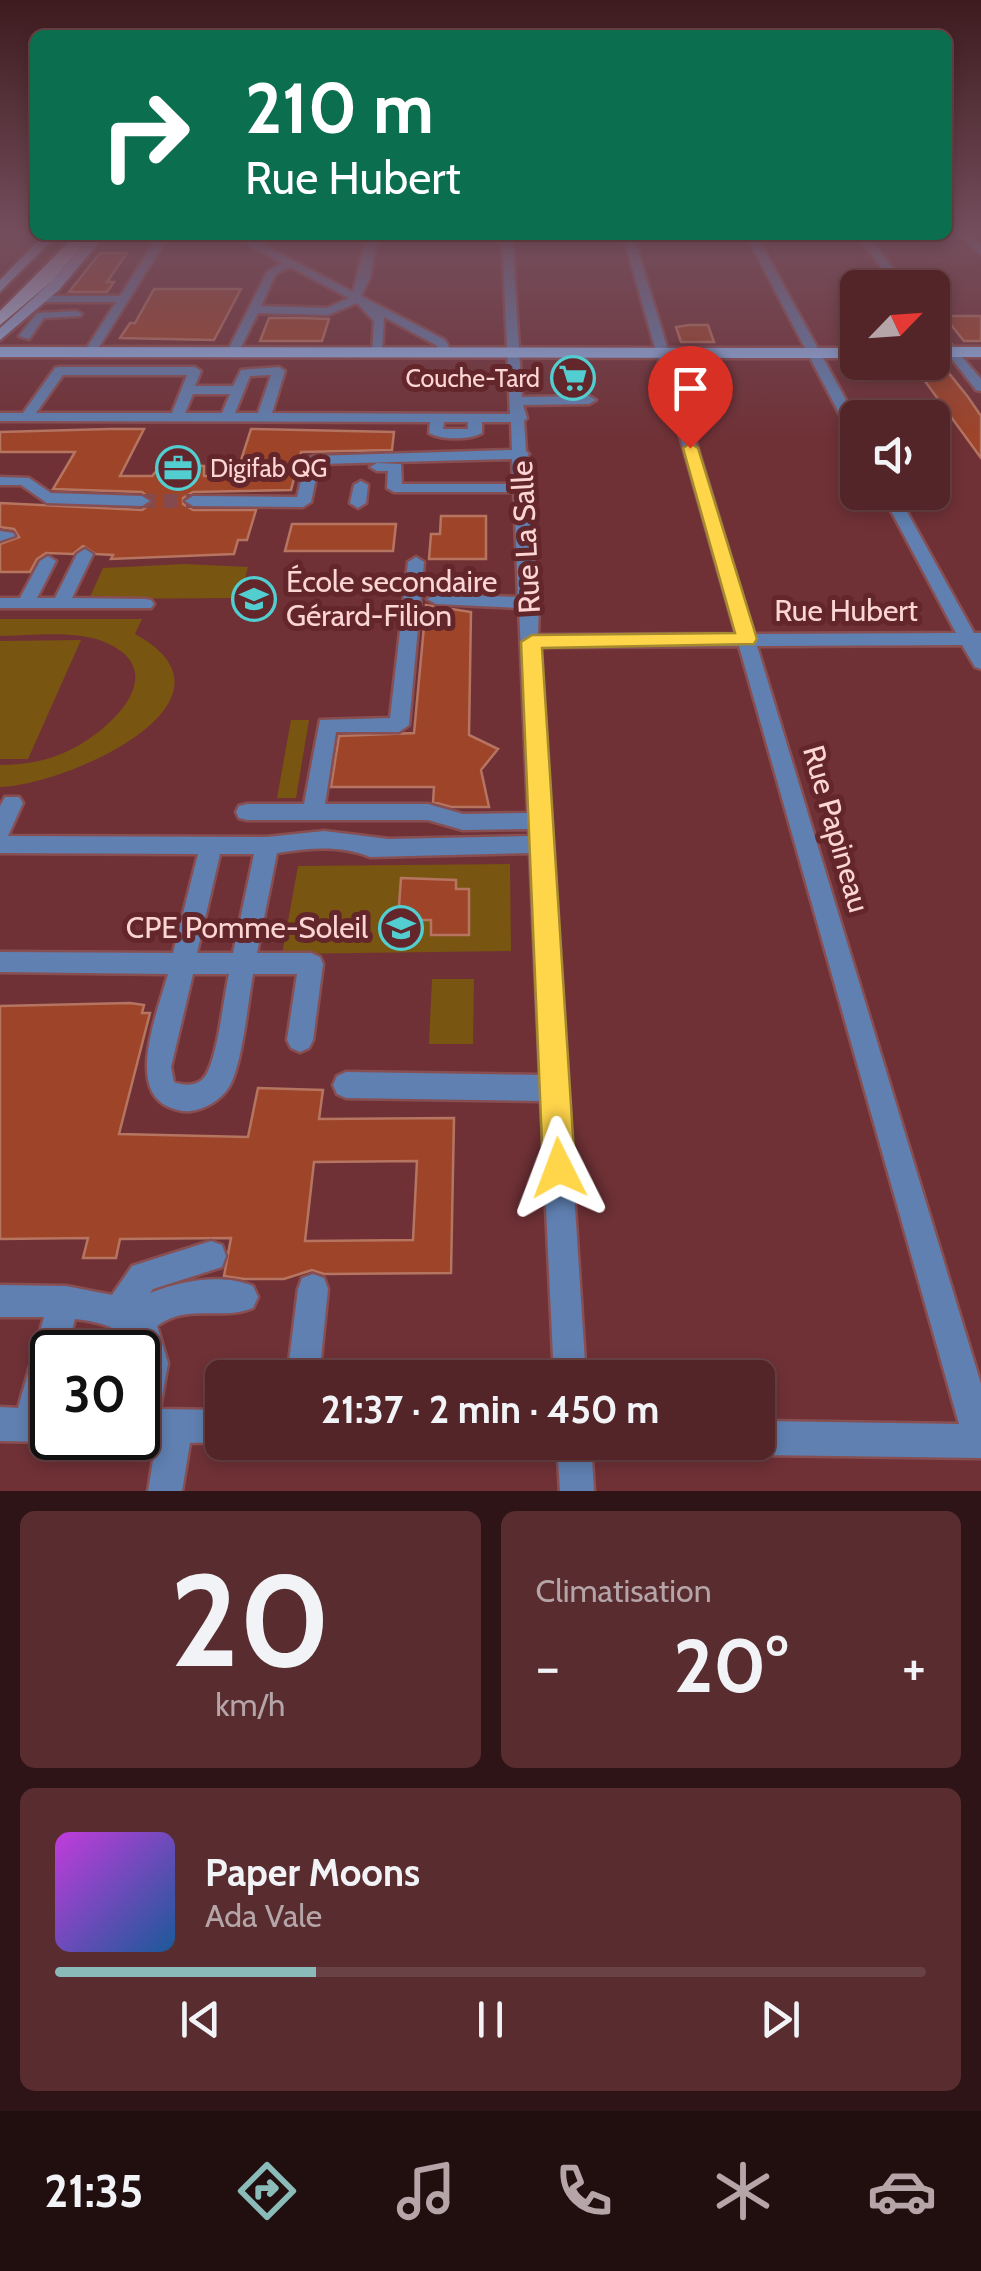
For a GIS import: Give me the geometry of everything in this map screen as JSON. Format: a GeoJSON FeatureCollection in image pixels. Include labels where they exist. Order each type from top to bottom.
{"type":"FeatureCollection","features":[{"type":"Feature","properties":{"kind":"highway"},"geometry":{"type":"LineString","coordinates":[[0,320],[22,301]]}},
{"type":"Feature","properties":{"kind":"main road"},"geometry":{"type":"LineString","coordinates":[[0,336],[48,301]]}},
{"type":"Feature","properties":{"kind":"main road"},"geometry":{"type":"LineString","coordinates":[[0,352],[121,346],[204,347],[233,352],[840,352]]}},
{"type":"Feature","properties":{"kind":"main road"},"geometry":{"type":"LineString","coordinates":[[0,366],[81,361],[121,346]]}},
{"type":"Feature","properties":{"kind":"main road"},"geometry":{"type":"LineString","coordinates":[[950,352],[981,352]]}},
{"type":"Feature","properties":{"kind":"street"},"geometry":{"type":"LineString","coordinates":[[42,307],[108,301]]}},
{"type":"Feature","properties":{"kind":"street"},"geometry":{"type":"LineString","coordinates":[[94,346],[123,301]]}},
{"type":"Feature","properties":{"kind":"street"},"geometry":{"type":"LineString","coordinates":[[233,352],[258,301]]}},
{"type":"Feature","properties":{"kind":"street"},"geometry":{"type":"LineString","coordinates":[[254,309],[326,312],[349,306],[349,301]]}},
{"type":"Feature","properties":{"kind":"street"},"geometry":{"type":"LineString","coordinates":[[357,301],[441,343],[446,352]]}},
{"type":"Feature","properties":{"kind":"street","name":"Rue La Salle"},"geometry":{"type":"LineString","coordinates":[[512,301],[569,1360]]}},
{"type":"Feature","properties":{"kind":"street","name":"Rue Papineau"},"geometry":{"type":"LineString","coordinates":[[647,301],[981,1441]]}},
{"type":"Feature","properties":{"kind":"street"},"geometry":{"type":"LineString","coordinates":[[785,301],[840,403]]}},
{"type":"Feature","properties":{"kind":"street"},"geometry":{"type":"LineString","coordinates":[[367,306],[380,320],[376,352]]}},
{"type":"Feature","properties":{"kind":"street"},"geometry":{"type":"LineString","coordinates":[[42,307],[78,313]]}},
{"type":"Feature","properties":{"kind":"street"},"geometry":{"type":"LineString","coordinates":[[24,336],[42,307]]}},
{"type":"Feature","properties":{"kind":"street"},"geometry":{"type":"LineString","coordinates":[[950,347],[981,387]]}},
{"type":"Feature","properties":{"kind":"street"},"geometry":{"type":"LineString","coordinates":[[26,417],[61,370],[193,370],[197,374],[177,417]]}},
{"type":"Feature","properties":{"kind":"street"},"geometry":{"type":"LineString","coordinates":[[227,417],[246,372],[279,371],[264,418]]}},
{"type":"Feature","properties":{"kind":"street"},"geometry":{"type":"LineString","coordinates":[[190,390],[238,390]]}},
{"type":"Feature","properties":{"kind":"street"},"geometry":{"type":"LineString","coordinates":[[0,417],[436,418],[436,433],[475,433],[475,418],[589,400]]}},
{"type":"Feature","properties":{"kind":"street"},"geometry":{"type":"LineString","coordinates":[[329,452],[522,454]]}},
{"type":"Feature","properties":{"kind":"street"},"geometry":{"type":"LineString","coordinates":[[193,501],[303,502],[313,460],[392,459],[403,454]]}},
{"type":"Feature","properties":{"kind":"street"},"geometry":{"type":"LineString","coordinates":[[362,459],[364,467],[396,467],[394,488],[524,488]]}},
{"type":"Feature","properties":{"kind":"street"},"geometry":{"type":"LineString","coordinates":[[0,480],[24,481],[47,498],[142,501]]}},
{"type":"Feature","properties":{"kind":"street"},"geometry":{"type":"LineString","coordinates":[[358,503],[361,485]]}},
{"type":"Feature","properties":{"kind":"street"},"geometry":{"type":"LineString","coordinates":[[899,510],[974,639],[981,663]]}},
{"type":"Feature","properties":{"kind":"street"},"geometry":{"type":"LineString","coordinates":[[61,603],[85,554]]}},
{"type":"Feature","properties":{"kind":"street"},"geometry":{"type":"LineString","coordinates":[[31,603],[53,561]]}},
{"type":"Feature","properties":{"kind":"street"},"geometry":{"type":"LineString","coordinates":[[416,562],[425,600]]}},
{"type":"Feature","properties":{"kind":"street"},"geometry":{"type":"LineString","coordinates":[[313,812],[327,726],[399,726],[409,609],[425,600],[530,603]]}},
{"type":"Feature","properties":{"kind":"street"},"geometry":{"type":"LineString","coordinates":[[0,603],[145,604]]}},
{"type":"Feature","properties":{"kind":"street","name":"Rue Hubert"},"geometry":{"type":"LineString","coordinates":[[532,642],[974,639]]}},
{"type":"Feature","properties":{"kind":"street"},"geometry":{"type":"LineString","coordinates":[[0,830],[12,804]]}},
{"type":"Feature","properties":{"kind":"street"},"geometry":{"type":"LineString","coordinates":[[247,812],[428,812],[463,822],[542,832]]}},
{"type":"Feature","properties":{"kind":"street"},"geometry":{"type":"LineString","coordinates":[[0,844],[267,846],[324,851],[542,832]]}},
{"type":"Feature","properties":{"kind":"street"},"geometry":{"type":"LineString","coordinates":[[211,845],[157,1076],[168,1094],[189,1099],[207,1093],[220,1078],[267,846]]}},
{"type":"Feature","properties":{"kind":"street"},"geometry":{"type":"LineString","coordinates":[[0,962],[311,964],[300,1040]]}},
{"type":"Feature","properties":{"kind":"street"},"geometry":{"type":"LineString","coordinates":[[346,1085],[555,1088]]}},
{"type":"Feature","properties":{"kind":"street"},"geometry":{"type":"LineString","coordinates":[[127,1319],[143,1278],[211,1256]]}},
{"type":"Feature","properties":{"kind":"street"},"geometry":{"type":"LineString","coordinates":[[305,1360],[313,1289]]}},
{"type":"Feature","properties":{"kind":"street"},"geometry":{"type":"LineString","coordinates":[[127,1319],[172,1298],[242,1297]]}},
{"type":"Feature","properties":{"kind":"street"},"geometry":{"type":"LineString","coordinates":[[0,1300],[64,1302],[127,1319],[138,1330]]}},
{"type":"Feature","properties":{"kind":"street"},"geometry":{"type":"LineString","coordinates":[[28,1425],[64,1302]]}},
{"type":"Feature","properties":{"kind":"street"},"geometry":{"type":"LineString","coordinates":[[160,1427],[205,1427]]}},
{"type":"Feature","properties":{"kind":"street"},"geometry":{"type":"LineString","coordinates":[[164,1491],[176,1427]]}},
{"type":"Feature","properties":{"kind":"street"},"geometry":{"type":"LineString","coordinates":[[775,1438],[981,1441]]}},
{"type":"Feature","properties":{"kind":"street"},"geometry":{"type":"LineString","coordinates":[[575,1460],[577,1491]]}},
{"type":"Feature","properties":{"kind":"shaded area"},"geometry":{"type":"Polygon","coordinates":[[[185,564],[248,567],[240,598],[89,599],[103,568],[185,564]]]}},
{"type":"Feature","properties":{"kind":"shaded area"},"geometry":{"type":"Polygon","coordinates":[[[0,619],[142,619],[135,634],[167,660],[174,686],[163,712],[137,735],[103,756],[29,783],[0,787],[0,765],[52,757],[99,731],[126,703],[134,687],[135,671],[127,657],[97,639],[70,635],[0,636],[0,619]]]}},
{"type":"Feature","properties":{"kind":"shaded area"},"geometry":{"type":"Polygon","coordinates":[[[81,640],[28,759],[0,759],[0,641],[81,640]]]}},
{"type":"Feature","properties":{"kind":"shaded area"},"geometry":{"type":"Polygon","coordinates":[[[291,720],[309,720],[296,798],[277,798],[291,720]]]}},
{"type":"Feature","properties":{"kind":"shaded area","name":"CPE Pomme-Soleil"},"geometry":{"type":"Polygon","coordinates":[[[510,864],[511,951],[282,954],[298,866],[510,864]],[[402,878],[431,920],[431,935],[468,935],[469,890],[456,889],[456,880],[437,883],[437,878],[402,878]]]}},
{"type":"Feature","properties":{"kind":"shaded area"},"geometry":{"type":"Polygon","coordinates":[[[432,979],[474,979],[473,1044],[429,1044],[432,979]]]}},
{"type":"Feature","properties":{"kind":"building"},"geometry":{"type":"Polygon","coordinates":[[[148,301],[235,301],[214,340],[120,338],[130,323],[135,323],[148,301]]]}},
{"type":"Feature","properties":{"kind":"building"},"geometry":{"type":"Polygon","coordinates":[[[950,316],[981,316],[981,341],[964,341],[950,324],[950,316]]]}},
{"type":"Feature","properties":{"kind":"building"},"geometry":{"type":"Polygon","coordinates":[[[269,318],[329,319],[322,341],[260,341],[269,318]]]}},
{"type":"Feature","properties":{"kind":"building"},"geometry":{"type":"Polygon","coordinates":[[[708,325],[714,342],[681,342],[676,327],[708,325]]]}},
{"type":"Feature","properties":{"kind":"building"},"geometry":{"type":"Polygon","coordinates":[[[950,374],[981,416],[981,458],[950,415],[950,400],[939,400],[924,380],[950,380],[950,374]]]}},
{"type":"Feature","properties":{"kind":"building"},"geometry":{"type":"Polygon","coordinates":[[[144,429],[120,476],[152,476],[161,466],[183,465],[204,466],[204,476],[236,476],[251,429],[394,432],[392,450],[301,452],[291,490],[193,492],[183,498],[183,504],[193,510],[256,510],[247,540],[238,540],[234,554],[111,559],[113,555],[96,554],[83,546],[73,554],[46,553],[37,559],[30,572],[0,572],[0,544],[19,537],[14,529],[0,527],[0,503],[142,510],[154,502],[142,492],[53,489],[75,452],[0,452],[0,432],[144,429]]]}},
{"type":"Feature","properties":{"kind":"building"},"geometry":{"type":"Polygon","coordinates":[[[441,516],[486,516],[486,559],[429,559],[431,534],[440,534],[441,516]]]}},
{"type":"Feature","properties":{"kind":"building"},"geometry":{"type":"Polygon","coordinates":[[[292,524],[396,524],[393,551],[285,551],[292,524]]]}},
{"type":"Feature","properties":{"kind":"building"},"geometry":{"type":"Polygon","coordinates":[[[426,605],[471,612],[469,735],[498,749],[481,770],[489,807],[451,807],[433,802],[434,787],[331,787],[339,736],[414,733],[426,605]]]}},
{"type":"Feature","properties":{"kind":"building"},"geometry":{"type":"Polygon","coordinates":[[[401,878],[456,880],[456,889],[469,889],[469,935],[431,935],[431,920],[398,920],[401,878]]]}},
{"type":"Feature","properties":{"kind":"building"},"geometry":{"type":"Polygon","coordinates":[[[144,1005],[142,1013],[150,1013],[119,1134],[248,1137],[258,1088],[323,1090],[319,1119],[454,1118],[451,1273],[324,1274],[312,1270],[284,1279],[244,1279],[224,1276],[231,1238],[120,1239],[116,1258],[83,1258],[88,1238],[0,1239],[0,1006],[144,1005]],[[417,1161],[314,1162],[305,1241],[413,1240],[417,1161]]]}},
{"type":"Feature","properties":{"kind":"tunnel"},"geometry":{"type":"LineString","coordinates":[[142,501],[193,501]]}},
{"type":"Feature","properties":{"kind":"place","name":"Couche-Tard"},"geometry":{"type":"Point","coordinates":[573,378]}},
{"type":"Feature","properties":{"kind":"place","name":"Digifab QG"},"geometry":{"type":"Point","coordinates":[178,468]}},
{"type":"Feature","properties":{"kind":"place","name":"École secondaire Gérard-Filion"},"geometry":{"type":"Point","coordinates":[254,599]}},
{"type":"Feature","properties":{"kind":"place","name":"CPE Pomme-Soleil"},"geometry":{"type":"Point","coordinates":[401,928]}},
{"type":"Feature","properties":{"kind":"route"},"geometry":{"type":"LineString","coordinates":[[559,1168],[532,642],[746,639],[690,448]]}}]}
